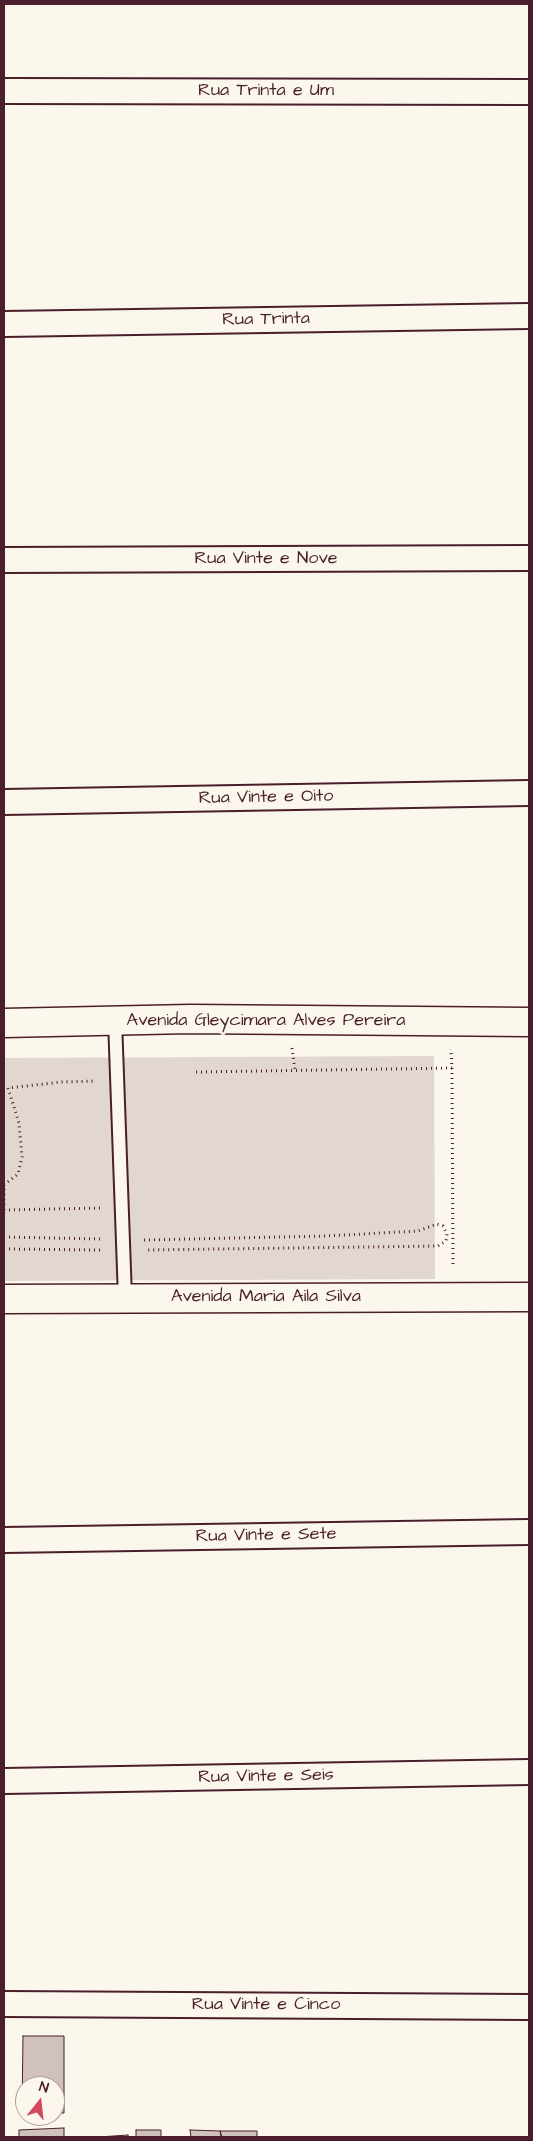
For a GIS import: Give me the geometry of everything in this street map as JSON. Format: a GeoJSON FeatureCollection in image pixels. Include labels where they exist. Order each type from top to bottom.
{"type":"FeatureCollection","features":[{"type":"Feature","properties":{"kind":"street","name":"Rua Trinta e Um"},"geometry":{"type":"LineString","coordinates":[[4,91],[529,92]]}},
{"type":"Feature","properties":{"kind":"street","name":"Rua Trinta"},"geometry":{"type":"LineString","coordinates":[[4,324],[529,316]]}},
{"type":"Feature","properties":{"kind":"street","name":"Rua Vinte e Nove"},"geometry":{"type":"LineString","coordinates":[[4,560],[529,558]]}},
{"type":"Feature","properties":{"kind":"street","name":"Rua Vinte e Oito"},"geometry":{"type":"LineString","coordinates":[[4,802],[529,794]]}},
{"type":"Feature","properties":{"kind":"street","name":"Avenida Gleycimara Alves Pereira"},"geometry":{"type":"LineString","coordinates":[[4,1023],[190,1019],[529,1022]]}},
{"type":"Feature","properties":{"kind":"street","name":"Avenida Maria Aila Silva"},"geometry":{"type":"LineString","coordinates":[[4,1299],[529,1297]]}},
{"type":"Feature","properties":{"kind":"street","name":"Rua Vinte e Sete"},"geometry":{"type":"LineString","coordinates":[[4,1540],[529,1532]]}},
{"type":"Feature","properties":{"kind":"street","name":"Rua Vinte e Seis"},"geometry":{"type":"LineString","coordinates":[[4,1781],[529,1772]]}},
{"type":"Feature","properties":{"kind":"street","name":"Rua Vinte e Cinco"},"geometry":{"type":"LineString","coordinates":[[4,2004],[529,2007]]}},
{"type":"Feature","properties":{"kind":"lane"},"geometry":{"type":"LineString","coordinates":[[115,1020],[125,1298]]}},
{"type":"Feature","properties":{"kind":"path"},"geometry":{"type":"LineString","coordinates":[[450,1021],[454,1297]]}},
{"type":"Feature","properties":{"kind":"path"},"geometry":{"type":"LineString","coordinates":[[196,1072],[452,1068]]}},
{"type":"Feature","properties":{"kind":"path"},"geometry":{"type":"LineString","coordinates":[[118,1081],[62,1082],[8,1088],[18,1123],[22,1157],[18,1174],[4,1185],[4,1210],[122,1207]]}},
{"type":"Feature","properties":{"kind":"path"},"geometry":{"type":"LineString","coordinates":[[4,1237],[124,1245],[438,1246],[446,1241],[447,1234],[443,1226],[437,1224],[418,1231],[409,1232],[124,1245],[4,1249]]}},
{"type":"Feature","properties":{"kind":"shaded area"},"geometry":{"type":"Polygon","coordinates":[[[434,1056],[435,1279],[4,1281],[4,1058],[434,1056]]]}},
{"type":"Feature","properties":{"kind":"building"},"geometry":{"type":"Polygon","coordinates":[[[23,2036],[64,2036],[64,2076],[22,2076],[23,2036]]]}},
{"type":"Feature","properties":{"kind":"building"},"geometry":{"type":"Polygon","coordinates":[[[64,2128],[64,2137],[19,2137],[19,2130],[64,2128]]]}},
{"type":"Feature","properties":{"kind":"building"},"geometry":{"type":"Polygon","coordinates":[[[136,2130],[161,2130],[161,2137],[136,2137],[136,2130]]]}},
{"type":"Feature","properties":{"kind":"building"},"geometry":{"type":"Polygon","coordinates":[[[190,2130],[220,2131],[221,2137],[191,2137],[190,2130]]]}},
{"type":"Feature","properties":{"kind":"building"},"geometry":{"type":"Polygon","coordinates":[[[220,2131],[257,2131],[257,2137],[222,2137],[220,2131]]]}},
{"type":"Feature","properties":{"kind":"building"},"geometry":{"type":"Polygon","coordinates":[[[128,2135],[128,2137],[99,2137],[128,2135]]]}}]}
